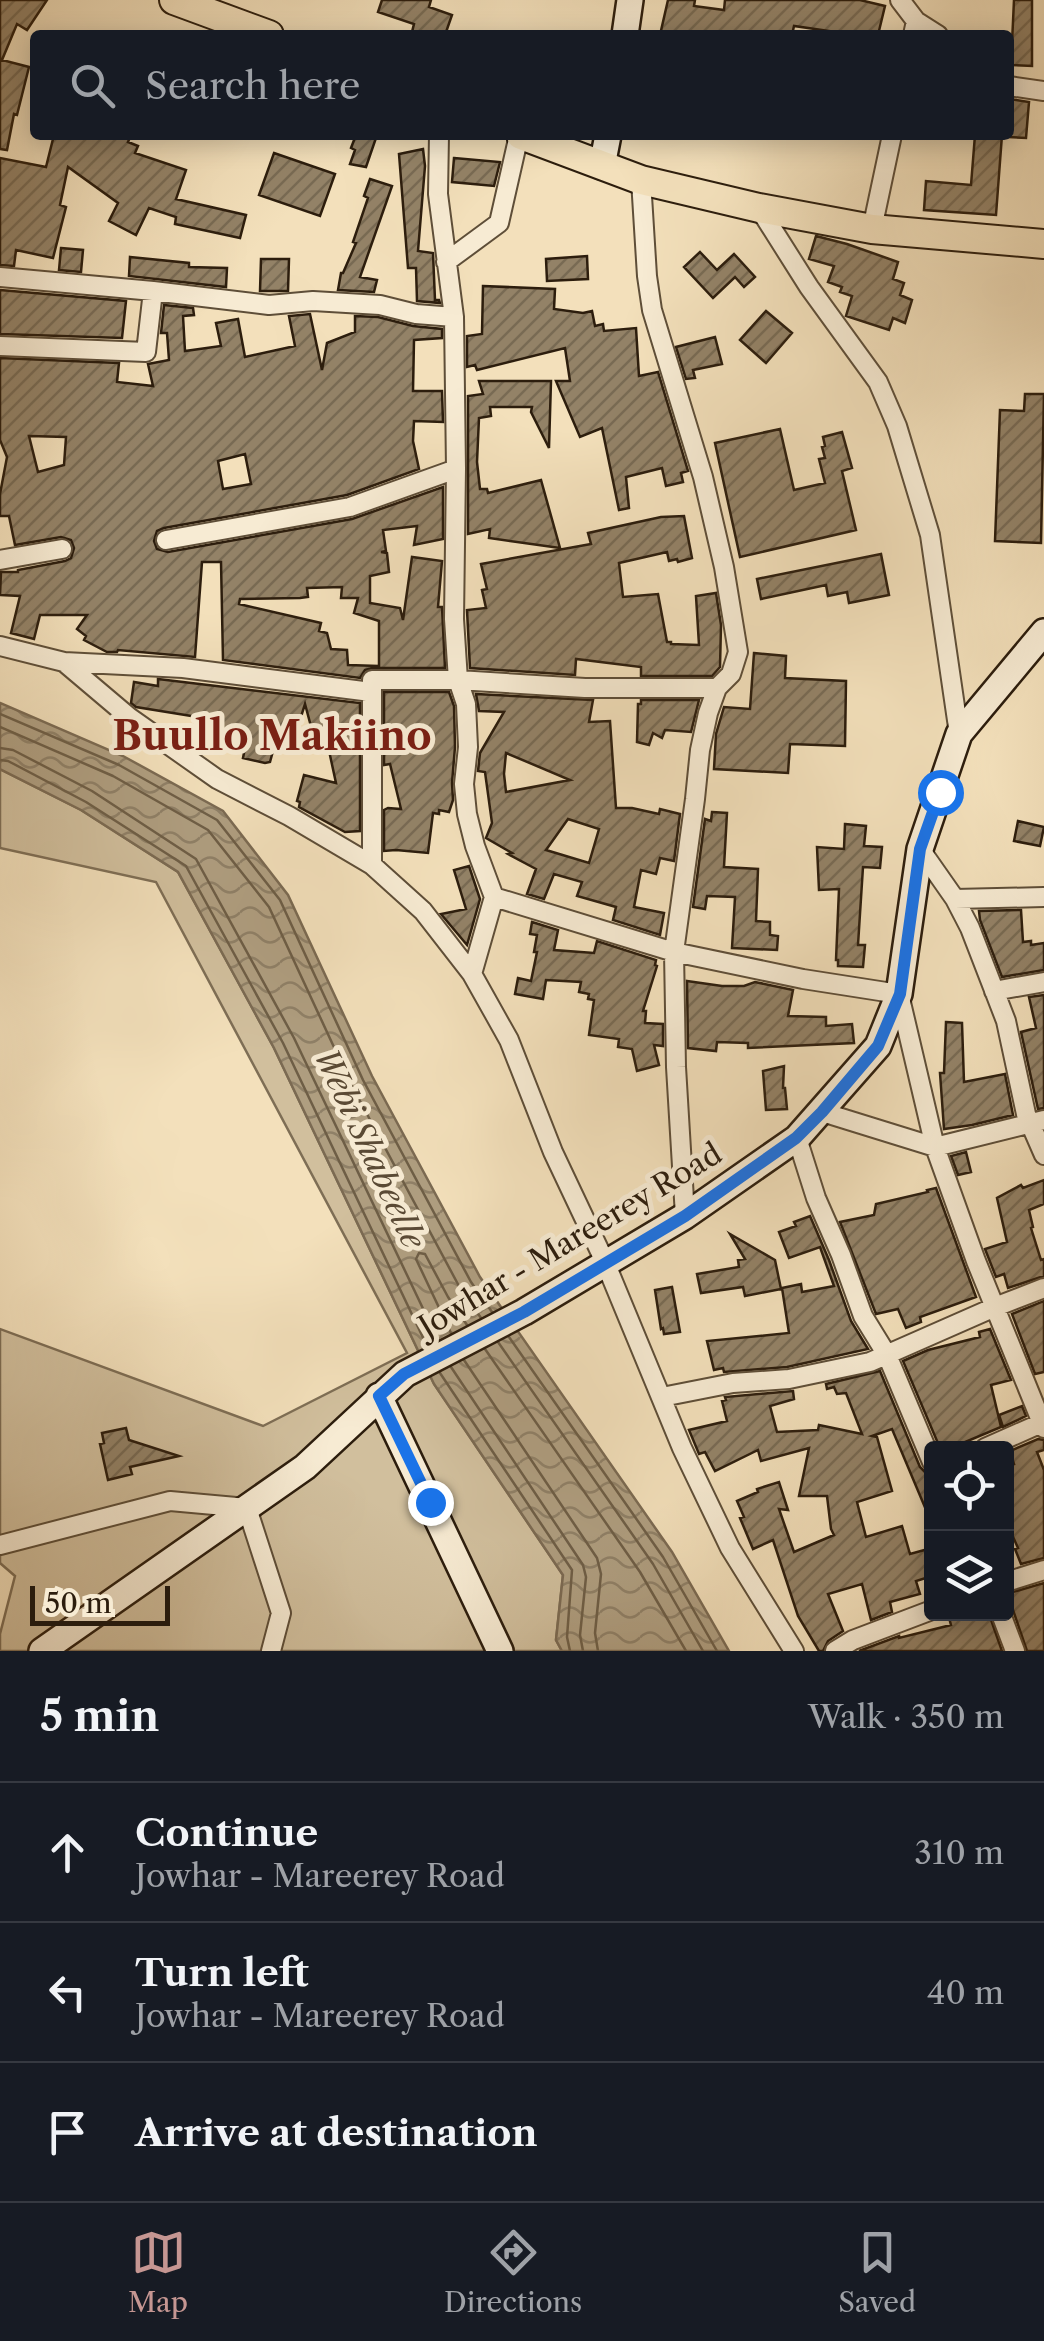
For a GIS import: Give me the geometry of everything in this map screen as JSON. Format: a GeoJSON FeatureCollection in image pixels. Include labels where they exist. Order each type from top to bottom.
{"type":"FeatureCollection","features":[{"type":"Feature","properties":{"kind":"main road"},"geometry":{"type":"LineString","coordinates":[[174,0],[216,7],[260,30]]}},
{"type":"Feature","properties":{"kind":"main road"},"geometry":{"type":"LineString","coordinates":[[533,140],[641,180],[759,208],[872,229],[1044,244]]}},
{"type":"Feature","properties":{"kind":"street"},"geometry":{"type":"LineString","coordinates":[[625,30],[630,0]]}},
{"type":"Feature","properties":{"kind":"street"},"geometry":{"type":"LineString","coordinates":[[900,0],[914,28]]}},
{"type":"Feature","properties":{"kind":"street"},"geometry":{"type":"LineString","coordinates":[[1014,87],[1044,91]]}},
{"type":"Feature","properties":{"kind":"street"},"geometry":{"type":"LineString","coordinates":[[439,140],[438,194],[454,317],[454,619],[458,680],[466,704],[468,747],[464,784],[475,846],[494,897],[472,974]]}},
{"type":"Feature","properties":{"kind":"street"},"geometry":{"type":"LineString","coordinates":[[446,262],[499,222],[519,140]]}},
{"type":"Feature","properties":{"kind":"street"},"geometry":{"type":"LineString","coordinates":[[602,166],[607,140]]}},
{"type":"Feature","properties":{"kind":"street"},"geometry":{"type":"LineString","coordinates":[[872,229],[891,140]]}},
{"type":"Feature","properties":{"kind":"street"},"geometry":{"type":"LineString","coordinates":[[641,180],[652,310],[704,477],[738,652],[731,674],[717,688],[708,712],[674,952],[685,1216]]}},
{"type":"Feature","properties":{"kind":"street"},"geometry":{"type":"LineString","coordinates":[[759,208],[809,287],[878,382],[897,426],[930,534],[959,734]]}},
{"type":"Feature","properties":{"kind":"street"},"geometry":{"type":"LineString","coordinates":[[0,277],[269,305],[313,301],[380,305],[416,314],[454,317]]}},
{"type":"Feature","properties":{"kind":"street"},"geometry":{"type":"LineString","coordinates":[[0,346],[146,352],[153,291]]}},
{"type":"Feature","properties":{"kind":"street"},"geometry":{"type":"LineString","coordinates":[[166,540],[350,507],[456,469]]}},
{"type":"Feature","properties":{"kind":"street"},"geometry":{"type":"LineString","coordinates":[[0,560],[62,549]]}},
{"type":"Feature","properties":{"kind":"street","name":"Jowhar - Mareerey Road"},"geometry":{"type":"LineString","coordinates":[[42,1651],[306,1466],[404,1374],[524,1312],[685,1216],[796,1138],[822,1112],[878,1046],[900,994],[920,849],[959,734],[1042,640]]}},
{"type":"Feature","properties":{"kind":"street"},"geometry":{"type":"LineString","coordinates":[[0,646],[64,662],[183,668],[372,692]]}},
{"type":"Feature","properties":{"kind":"street"},"geometry":{"type":"LineString","coordinates":[[64,662],[129,718],[217,779],[372,865],[423,911],[472,974],[509,1040],[553,1152],[606,1262],[682,1448],[730,1548],[794,1651]]}},
{"type":"Feature","properties":{"kind":"street"},"geometry":{"type":"LineString","coordinates":[[372,865],[372,680],[458,680],[585,688],[717,688]]}},
{"type":"Feature","properties":{"kind":"street"},"geometry":{"type":"LineString","coordinates":[[920,849],[970,928],[1006,1021],[1022,1101],[1037,1121],[1044,1154]]}},
{"type":"Feature","properties":{"kind":"street"},"geometry":{"type":"LineString","coordinates":[[494,897],[674,952],[900,994],[935,1146],[976,1261],[1043,1424],[1001,1441]]}},
{"type":"Feature","properties":{"kind":"street"},"geometry":{"type":"LineString","coordinates":[[955,899],[1044,897]]}},
{"type":"Feature","properties":{"kind":"street"},"geometry":{"type":"LineString","coordinates":[[994,990],[1044,982]]}},
{"type":"Feature","properties":{"kind":"street"},"geometry":{"type":"LineString","coordinates":[[822,1112],[935,1146],[1037,1121]]}},
{"type":"Feature","properties":{"kind":"street"},"geometry":{"type":"LineString","coordinates":[[796,1138],[864,1316],[887,1355],[924,1443]]}},
{"type":"Feature","properties":{"kind":"street"},"geometry":{"type":"LineString","coordinates":[[662,1397],[734,1383],[789,1379],[870,1362],[1044,1288]]}},
{"type":"Feature","properties":{"kind":"street"},"geometry":{"type":"LineString","coordinates":[[379,1396],[500,1651]]}},
{"type":"Feature","properties":{"kind":"street"},"geometry":{"type":"LineString","coordinates":[[0,1545],[170,1501],[247,1508],[281,1612],[271,1651]]}},
{"type":"Feature","properties":{"kind":"street"},"geometry":{"type":"LineString","coordinates":[[1014,1579],[1044,1570]]}},
{"type":"Feature","properties":{"kind":"street"},"geometry":{"type":"LineString","coordinates":[[834,1651],[924,1613]]}},
{"type":"Feature","properties":{"kind":"street"},"geometry":{"type":"LineString","coordinates":[[1004,1621],[1015,1651]]}},
{"type":"Feature","properties":{"kind":"shaded area"},"geometry":{"type":"Polygon","coordinates":[[[0,769],[81,810],[178,872],[274,1048],[434,1384],[563,1575],[556,1640],[562,1651],[0,1651],[0,1634],[15,1576],[0,1563],[0,1329],[263,1426],[407,1353],[156,882],[0,848],[0,769]]]}},
{"type":"Feature","properties":{"kind":"water","name":"Webi Shabeelle"},"geometry":{"type":"Polygon","coordinates":[[[0,703],[123,756],[223,811],[288,895],[372,1076],[480,1277],[672,1552],[729,1651],[562,1651],[556,1640],[563,1575],[434,1384],[274,1048],[178,872],[81,810],[0,769],[0,703]]]}},
{"type":"Feature","properties":{"kind":"building"},"geometry":{"type":"Polygon","coordinates":[[[0,0],[47,0],[27,30],[17,24],[2,60],[29,67],[7,150],[0,149],[0,0]]]}},
{"type":"Feature","properties":{"kind":"building"},"geometry":{"type":"Polygon","coordinates":[[[382,0],[431,0],[429,7],[452,15],[447,30],[412,30],[414,24],[378,12],[382,0]]]}},
{"type":"Feature","properties":{"kind":"building"},"geometry":{"type":"Polygon","coordinates":[[[668,0],[695,0],[694,6],[724,10],[725,0],[860,0],[885,6],[879,30],[794,26],[793,30],[661,30],[668,0]]]}},
{"type":"Feature","properties":{"kind":"building"},"geometry":{"type":"Polygon","coordinates":[[[1014,0],[1032,0],[1032,66],[1014,65],[1014,0]]]}},
{"type":"Feature","properties":{"kind":"building"},"geometry":{"type":"Polygon","coordinates":[[[1014,100],[1029,102],[1026,138],[1014,137],[1014,100]]]}},
{"type":"Feature","properties":{"kind":"building"},"geometry":{"type":"Polygon","coordinates":[[[53,140],[129,140],[138,146],[135,153],[186,170],[176,199],[246,215],[240,238],[175,224],[176,217],[149,208],[136,235],[109,221],[118,203],[68,167],[60,205],[66,207],[53,258],[16,250],[14,266],[0,265],[0,158],[46,167],[53,140]]]}},
{"type":"Feature","properties":{"kind":"building"},"geometry":{"type":"Polygon","coordinates":[[[354,140],[375,140],[366,167],[350,164],[355,150],[351,148],[354,140]]]}},
{"type":"Feature","properties":{"kind":"building"},"geometry":{"type":"Polygon","coordinates":[[[975,140],[1002,140],[996,215],[924,210],[926,181],[971,185],[975,140]]]}},
{"type":"Feature","properties":{"kind":"building"},"geometry":{"type":"Polygon","coordinates":[[[423,149],[418,251],[433,253],[435,300],[440,303],[417,301],[416,268],[408,268],[399,154],[423,149]]]}},
{"type":"Feature","properties":{"kind":"building"},"geometry":{"type":"Polygon","coordinates":[[[274,153],[335,174],[320,216],[259,195],[274,153]]]}},
{"type":"Feature","properties":{"kind":"building"},"geometry":{"type":"Polygon","coordinates":[[[454,158],[500,162],[494,186],[452,182],[454,158]]]}},
{"type":"Feature","properties":{"kind":"building"},"geometry":{"type":"Polygon","coordinates":[[[370,179],[392,186],[360,277],[377,280],[374,292],[338,290],[341,273],[356,243],[353,242],[368,198],[364,196],[370,179]]]}},
{"type":"Feature","properties":{"kind":"building"},"geometry":{"type":"Polygon","coordinates":[[[816,236],[898,262],[893,279],[904,283],[900,295],[912,300],[905,323],[893,318],[889,330],[846,316],[852,296],[828,282],[834,266],[809,259],[816,236]]]}},
{"type":"Feature","properties":{"kind":"building"},"geometry":{"type":"Polygon","coordinates":[[[61,248],[83,250],[81,272],[59,270],[61,248]]]}},
{"type":"Feature","properties":{"kind":"building"},"geometry":{"type":"Polygon","coordinates":[[[700,252],[717,270],[734,254],[755,277],[744,287],[735,277],[713,298],[684,267],[700,252]]]}},
{"type":"Feature","properties":{"kind":"building"},"geometry":{"type":"Polygon","coordinates":[[[587,256],[588,279],[547,281],[546,259],[587,256]]]}},
{"type":"Feature","properties":{"kind":"building"},"geometry":{"type":"Polygon","coordinates":[[[130,257],[189,263],[189,267],[227,268],[226,287],[129,276],[130,257]]]}},
{"type":"Feature","properties":{"kind":"building"},"geometry":{"type":"Polygon","coordinates":[[[261,259],[289,259],[288,291],[260,291],[261,259]]]}},
{"type":"Feature","properties":{"kind":"building"},"geometry":{"type":"Polygon","coordinates":[[[483,286],[555,289],[554,309],[592,311],[595,326],[603,324],[604,331],[636,328],[639,376],[658,372],[688,471],[681,473],[683,482],[666,486],[662,468],[626,477],[629,508],[619,510],[602,428],[580,437],[556,381],[570,381],[565,348],[477,370],[475,365],[467,367],[467,336],[482,334],[483,286]]]}},
{"type":"Feature","properties":{"kind":"building"},"geometry":{"type":"Polygon","coordinates":[[[0,290],[126,301],[122,338],[0,334],[0,290]]]}},
{"type":"Feature","properties":{"kind":"building"},"geometry":{"type":"Polygon","coordinates":[[[164,305],[193,308],[194,315],[183,316],[185,351],[221,346],[216,323],[238,319],[245,357],[295,346],[289,316],[310,314],[322,370],[327,343],[355,332],[355,316],[442,329],[442,338],[414,340],[413,391],[442,391],[443,422],[414,421],[413,441],[419,469],[347,495],[164,528],[157,531],[154,541],[157,549],[168,552],[352,519],[443,487],[443,539],[414,545],[417,526],[383,530],[386,551],[381,552],[387,553],[389,572],[370,576],[370,603],[400,608],[403,620],[412,557],[442,561],[438,607],[442,607],[445,668],[372,668],[360,678],[223,660],[221,562],[202,562],[195,657],[107,652],[84,640],[86,636],[77,629],[87,615],[40,615],[34,639],[11,633],[20,596],[0,595],[1,572],[65,561],[71,558],[74,548],[71,540],[61,537],[15,545],[9,516],[0,516],[7,457],[0,440],[0,358],[119,363],[117,382],[153,386],[148,364],[169,360],[167,333],[161,333],[164,305]],[[29,436],[38,472],[64,465],[66,437],[29,436]],[[245,454],[218,461],[223,489],[251,484],[245,454]],[[342,587],[307,588],[308,597],[240,599],[239,604],[321,623],[319,631],[327,633],[331,649],[347,650],[348,665],[379,666],[379,621],[354,613],[358,598],[341,598],[342,587]]]}},
{"type":"Feature","properties":{"kind":"building"},"geometry":{"type":"Polygon","coordinates":[[[766,311],[792,333],[766,363],[740,340],[766,311]]]}},
{"type":"Feature","properties":{"kind":"building"},"geometry":{"type":"Polygon","coordinates":[[[715,337],[722,364],[693,370],[695,378],[686,379],[676,347],[715,337]]]}},
{"type":"Feature","properties":{"kind":"building"},"geometry":{"type":"Polygon","coordinates":[[[479,381],[551,381],[549,448],[532,407],[490,407],[491,416],[479,418],[477,462],[480,489],[487,489],[488,493],[541,480],[560,548],[489,538],[490,529],[468,534],[468,396],[483,394],[479,381]]]}},
{"type":"Feature","properties":{"kind":"building"},"geometry":{"type":"Polygon","coordinates":[[[1025,394],[1044,394],[1041,543],[995,541],[1000,410],[1024,411],[1025,394]]]}},
{"type":"Feature","properties":{"kind":"building"},"geometry":{"type":"Polygon","coordinates":[[[780,429],[794,490],[825,483],[819,459],[825,458],[823,437],[842,432],[852,468],[842,471],[856,530],[740,557],[715,443],[780,429]]]}},
{"type":"Feature","properties":{"kind":"building"},"geometry":{"type":"Polygon","coordinates":[[[684,516],[692,558],[669,561],[667,552],[619,563],[623,597],[658,594],[667,642],[699,645],[696,596],[716,593],[721,625],[720,667],[712,676],[641,676],[641,667],[576,659],[575,675],[470,668],[467,610],[486,608],[482,590],[487,589],[481,564],[591,544],[588,533],[661,517],[684,516]]]}},
{"type":"Feature","properties":{"kind":"building"},"geometry":{"type":"Polygon","coordinates":[[[881,554],[889,595],[849,603],[847,592],[828,596],[826,585],[761,599],[757,579],[881,554]]]}},
{"type":"Feature","properties":{"kind":"building"},"geometry":{"type":"Polygon","coordinates":[[[754,653],[786,656],[785,678],[846,681],[845,746],[790,744],[788,773],[714,769],[716,734],[724,707],[750,709],[754,653]]]}},
{"type":"Feature","properties":{"kind":"building"},"geometry":{"type":"Polygon","coordinates":[[[158,679],[360,703],[360,831],[345,832],[299,807],[304,775],[336,783],[328,746],[317,749],[305,704],[292,745],[276,740],[270,762],[265,763],[204,743],[210,719],[131,703],[134,682],[158,686],[158,679]]]}},
{"type":"Feature","properties":{"kind":"building"},"geometry":{"type":"Polygon","coordinates":[[[384,692],[449,692],[454,706],[453,800],[449,812],[433,813],[428,853],[384,851],[384,810],[401,809],[390,764],[384,765],[384,692]]]}},
{"type":"Feature","properties":{"kind":"building"},"geometry":{"type":"Polygon","coordinates":[[[476,694],[593,700],[589,722],[610,721],[616,808],[659,814],[660,809],[680,814],[674,861],[660,858],[656,874],[641,870],[634,907],[664,913],[660,935],[613,920],[616,907],[577,896],[582,882],[554,874],[544,899],[527,894],[536,869],[486,838],[492,823],[485,772],[478,771],[480,753],[504,712],[479,711],[476,694]],[[506,753],[506,792],[570,780],[506,753]],[[568,819],[546,850],[589,863],[599,829],[568,819]]]}},
{"type":"Feature","properties":{"kind":"building"},"geometry":{"type":"Polygon","coordinates":[[[641,700],[699,700],[691,732],[665,730],[662,738],[653,733],[649,745],[637,742],[641,700]]]}},
{"type":"Feature","properties":{"kind":"building"},"geometry":{"type":"Polygon","coordinates":[[[712,812],[727,813],[724,867],[758,869],[756,921],[770,922],[770,935],[778,936],[777,950],[732,948],[735,897],[707,896],[705,909],[693,907],[705,819],[711,821],[712,812]]]}},
{"type":"Feature","properties":{"kind":"building"},"geometry":{"type":"Polygon","coordinates":[[[1018,821],[1044,827],[1040,846],[1014,841],[1018,821]]]}},
{"type":"Feature","properties":{"kind":"building"},"geometry":{"type":"Polygon","coordinates":[[[845,824],[866,826],[864,846],[882,847],[880,868],[863,867],[858,945],[865,945],[863,967],[838,966],[839,889],[819,890],[817,847],[844,849],[845,824]]]}},
{"type":"Feature","properties":{"kind":"building"},"geometry":{"type":"Polygon","coordinates":[[[469,866],[480,899],[467,945],[441,914],[466,909],[454,870],[469,866]]]}},
{"type":"Feature","properties":{"kind":"building"},"geometry":{"type":"Polygon","coordinates":[[[1021,910],[1023,942],[1044,943],[1044,970],[1002,977],[979,911],[1021,910]]]}},
{"type":"Feature","properties":{"kind":"building"},"geometry":{"type":"Polygon","coordinates":[[[532,922],[558,930],[554,950],[594,953],[597,941],[656,960],[643,1011],[645,1023],[663,1024],[663,1046],[654,1045],[659,1065],[637,1071],[632,1049],[618,1047],[619,1039],[589,1035],[594,1000],[579,992],[581,982],[546,980],[543,999],[515,994],[518,978],[531,981],[537,952],[537,935],[530,934],[532,922]]]}},
{"type":"Feature","properties":{"kind":"building"},"geometry":{"type":"Polygon","coordinates":[[[687,981],[722,986],[755,982],[793,990],[788,1016],[826,1017],[826,1026],[852,1024],[854,1043],[748,1048],[748,1043],[717,1042],[716,1051],[688,1048],[687,981]]]}},
{"type":"Feature","properties":{"kind":"building"},"geometry":{"type":"Polygon","coordinates":[[[1044,995],[1044,1108],[1038,1109],[1021,1032],[1036,1028],[1029,997],[1044,995]]]}},
{"type":"Feature","properties":{"kind":"building"},"geometry":{"type":"Polygon","coordinates":[[[946,1022],[962,1023],[964,1082],[1005,1074],[1013,1115],[944,1129],[940,1073],[944,1073],[946,1022]]]}},
{"type":"Feature","properties":{"kind":"building"},"geometry":{"type":"Polygon","coordinates":[[[784,1066],[787,1109],[766,1110],[763,1071],[784,1066]]]}},
{"type":"Feature","properties":{"kind":"building"},"geometry":{"type":"Polygon","coordinates":[[[966,1152],[971,1172],[958,1175],[951,1156],[966,1152]]]}},
{"type":"Feature","properties":{"kind":"building"},"geometry":{"type":"Polygon","coordinates":[[[1044,1180],[1044,1204],[1029,1210],[1031,1228],[1041,1260],[1044,1259],[1044,1276],[1008,1288],[1004,1274],[996,1277],[985,1249],[1007,1242],[997,1198],[1021,1185],[1023,1188],[1044,1180]]]}},
{"type":"Feature","properties":{"kind":"building"},"geometry":{"type":"Polygon","coordinates":[[[936,1188],[976,1297],[920,1317],[921,1322],[906,1328],[898,1309],[876,1314],[840,1222],[874,1215],[876,1204],[936,1188]]]}},
{"type":"Feature","properties":{"kind":"building"},"geometry":{"type":"Polygon","coordinates":[[[810,1216],[851,1321],[868,1349],[787,1367],[714,1370],[707,1341],[789,1333],[782,1288],[801,1284],[802,1292],[834,1286],[820,1247],[789,1258],[779,1232],[810,1216]]]}},
{"type":"Feature","properties":{"kind":"building"},"geometry":{"type":"Polygon","coordinates":[[[730,1234],[775,1260],[781,1289],[745,1296],[743,1287],[701,1293],[697,1274],[739,1267],[738,1260],[745,1259],[730,1234]]]}},
{"type":"Feature","properties":{"kind":"building"},"geometry":{"type":"Polygon","coordinates":[[[672,1287],[680,1332],[664,1334],[655,1290],[672,1287]]]}},
{"type":"Feature","properties":{"kind":"building"},"geometry":{"type":"Polygon","coordinates":[[[1044,1301],[1044,1372],[1035,1374],[1012,1314],[1044,1301]]]}},
{"type":"Feature","properties":{"kind":"building"},"geometry":{"type":"Polygon","coordinates":[[[990,1329],[1011,1380],[991,1385],[1001,1427],[968,1441],[937,1441],[903,1361],[928,1350],[980,1337],[979,1332],[990,1329]]]}},
{"type":"Feature","properties":{"kind":"building"},"geometry":{"type":"Polygon","coordinates":[[[880,1371],[924,1471],[924,1505],[892,1429],[872,1436],[877,1437],[892,1491],[857,1502],[866,1537],[902,1526],[910,1554],[924,1550],[924,1578],[916,1581],[920,1594],[890,1602],[892,1612],[871,1620],[862,1584],[828,1594],[843,1631],[819,1651],[798,1616],[773,1540],[753,1549],[737,1501],[779,1482],[788,1510],[779,1509],[794,1552],[834,1535],[827,1496],[799,1496],[809,1448],[761,1461],[758,1450],[715,1471],[705,1452],[699,1454],[689,1430],[727,1421],[722,1401],[725,1397],[793,1391],[794,1399],[770,1406],[777,1432],[818,1430],[819,1425],[862,1434],[846,1393],[837,1394],[834,1387],[827,1389],[826,1384],[880,1371]]]}},
{"type":"Feature","properties":{"kind":"building"},"geometry":{"type":"Polygon","coordinates":[[[1022,1406],[1026,1416],[1003,1427],[999,1415],[1022,1406]]]}},
{"type":"Feature","properties":{"kind":"building"},"geometry":{"type":"Polygon","coordinates":[[[126,1428],[129,1440],[179,1456],[130,1467],[132,1474],[108,1480],[100,1444],[104,1443],[102,1433],[126,1428]]]}},
{"type":"Feature","properties":{"kind":"building"},"geometry":{"type":"Polygon","coordinates":[[[1044,1440],[1044,1450],[1037,1452],[1044,1470],[1044,1558],[1021,1564],[1014,1539],[1014,1449],[1044,1440]]]}},
{"type":"Feature","properties":{"kind":"building"},"geometry":{"type":"Polygon","coordinates":[[[1044,1583],[1044,1651],[1027,1651],[1014,1613],[1014,1592],[1044,1583]]]}},
{"type":"Feature","properties":{"kind":"building"},"geometry":{"type":"Polygon","coordinates":[[[950,1621],[991,1621],[1002,1651],[859,1651],[899,1636],[951,1625],[950,1621]]]}},
{"type":"Feature","properties":{"kind":"district","name":"Buullo Makiino"},"geometry":{"type":"Point","coordinates":[272,735]}},
{"type":"Feature","properties":{"kind":"route"},"geometry":{"type":"LineString","coordinates":[[430,1502],[379,1396],[404,1374],[524,1312],[685,1216],[796,1138],[822,1112],[878,1046],[900,994],[920,849],[940,792]]}}]}
